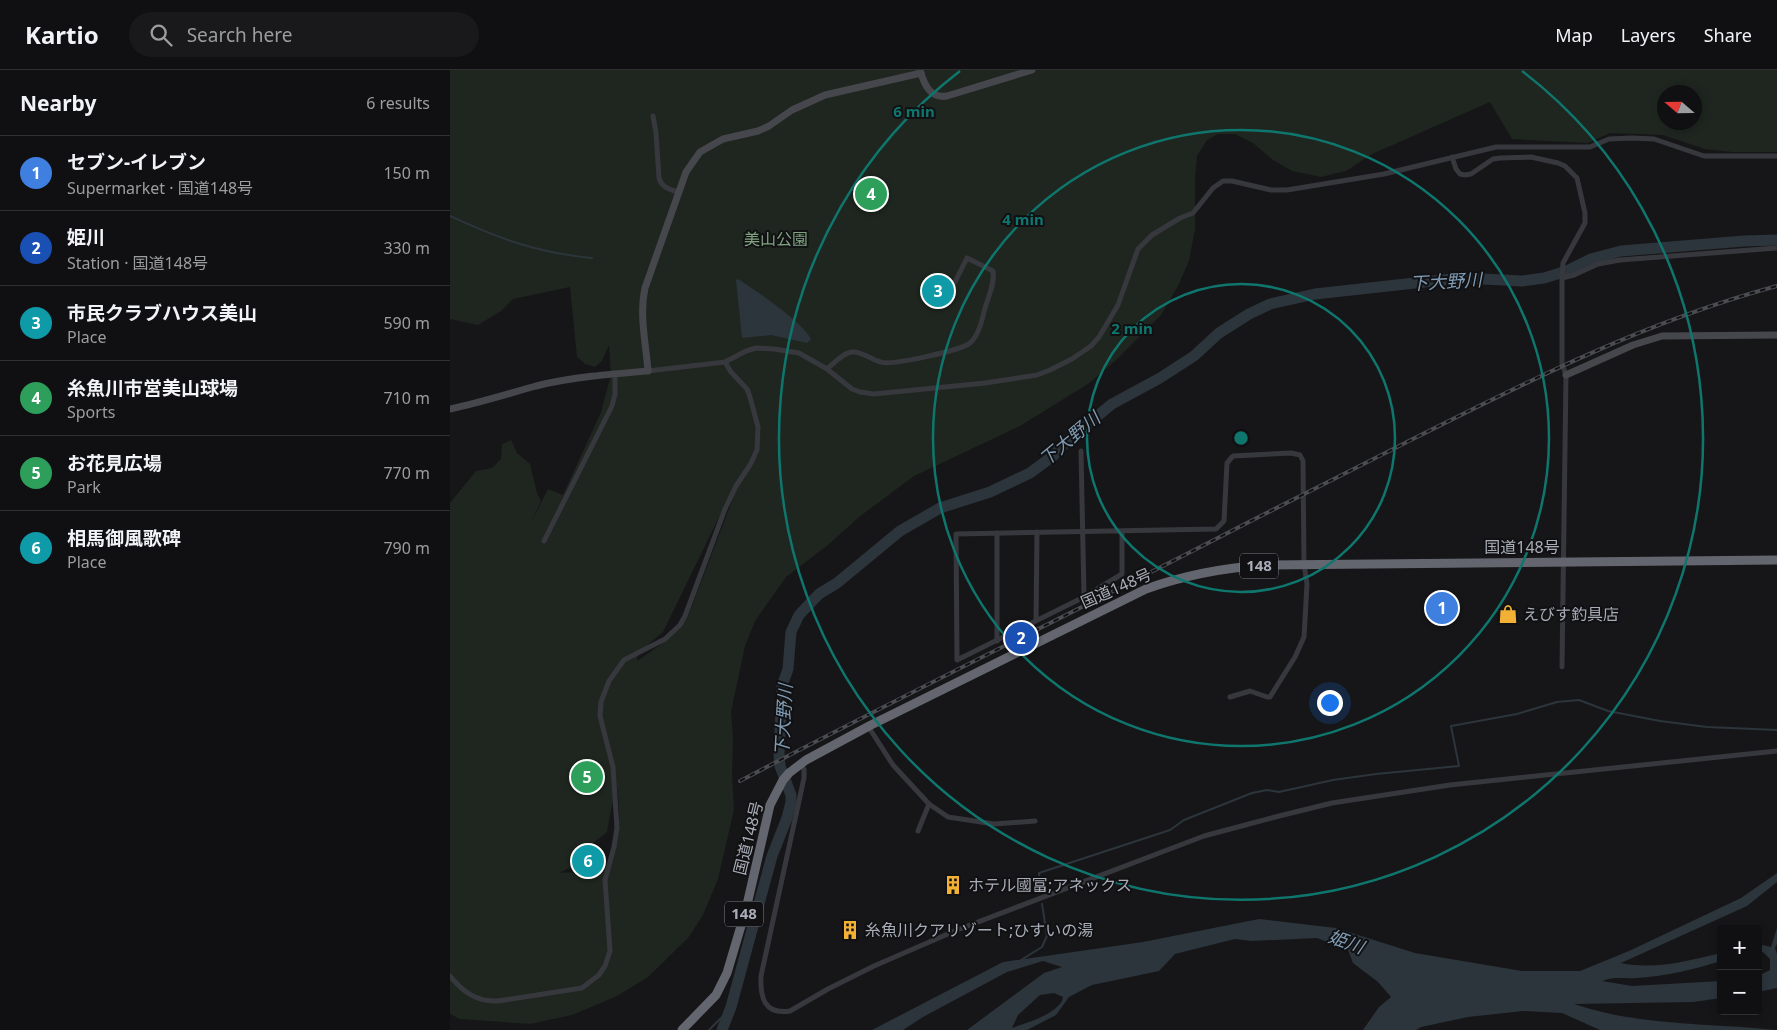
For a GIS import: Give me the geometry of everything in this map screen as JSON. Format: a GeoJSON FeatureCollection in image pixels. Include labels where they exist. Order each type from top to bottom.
{"type":"FeatureCollection","features":[{"type":"Feature","properties":{"kind":"highway","name":"国道148号"},"geometry":{"type":"LineString","coordinates":[[682,1030],[716,995],[728,973],[746,908],[770,805],[781,783],[789,773],[800,764],[868,726],[1146,589],[1168,581],[1210,571],[1304,564],[1777,560]]}},
{"type":"Feature","properties":{"kind":"street"},"geometry":{"type":"LineString","coordinates":[[648,371],[643,313],[644,294],[678,192],[686,172],[700,152],[723,138],[758,131],[769,126],[792,110],[825,95],[920,72],[930,92],[936,96],[943,97],[1032,70]]}},
{"type":"Feature","properties":{"kind":"street"},"geometry":{"type":"LineString","coordinates":[[653,116],[656,133],[658,178],[661,184],[678,192]]}},
{"type":"Feature","properties":{"kind":"street"},"geometry":{"type":"LineString","coordinates":[[450,409],[476,404],[552,383],[725,362],[756,348],[799,353],[827,369],[852,389],[874,394],[977,384],[1037,375],[1072,359],[1091,346],[1099,337],[1118,306],[1138,249],[1152,235],[1180,218],[1193,213],[1213,188],[1223,181],[1232,181],[1271,190],[1287,190],[1384,174],[1496,146],[1590,147],[1609,140],[1632,138],[1654,139],[1704,156],[1777,156]]}},
{"type":"Feature","properties":{"kind":"street"},"geometry":{"type":"LineString","coordinates":[[1452,157],[1456,169],[1460,174],[1465,175],[1471,174],[1493,159],[1500,158],[1531,157],[1558,163],[1571,171],[1577,178],[1585,213],[1584,223],[1563,263],[1562,278],[1562,364],[1566,375],[1562,667]]}},
{"type":"Feature","properties":{"kind":"street"},"geometry":{"type":"LineString","coordinates":[[1562,278],[1574,275],[1598,264],[1620,260],[1777,248]]}},
{"type":"Feature","properties":{"kind":"street"},"geometry":{"type":"LineString","coordinates":[[827,369],[844,355],[853,352],[882,363],[946,352],[968,344],[975,336],[982,319],[993,281],[992,271],[967,258],[953,286]]}},
{"type":"Feature","properties":{"kind":"street"},"geometry":{"type":"LineString","coordinates":[[1566,375],[1633,345],[1662,336],[1777,335]]}},
{"type":"Feature","properties":{"kind":"street"},"geometry":{"type":"LineString","coordinates":[[450,976],[465,991],[476,998],[488,1002],[582,988],[599,975],[604,966],[610,951],[605,880],[617,828],[613,767],[600,716],[601,702],[609,681],[624,660],[665,639],[680,625],[725,509],[757,450],[758,427],[750,397],[725,362]]}},
{"type":"Feature","properties":{"kind":"street"},"geometry":{"type":"LineString","coordinates":[[544,540],[612,406],[615,394],[615,374]]}},
{"type":"Feature","properties":{"kind":"street"},"geometry":{"type":"LineString","coordinates":[[1081,452],[1084,597]]}},
{"type":"Feature","properties":{"kind":"street"},"geometry":{"type":"LineString","coordinates":[[1122,531],[1122,574],[1084,597],[957,660],[956,534],[1083,530],[1216,529],[1224,521],[1227,464],[1234,456],[1291,453],[1300,455],[1304,461],[1304,564],[1306,584],[1304,637],[1295,657],[1270,697],[1250,691],[1230,697]]}},
{"type":"Feature","properties":{"kind":"street"},"geometry":{"type":"LineString","coordinates":[[1036,532],[1036,621]]}},
{"type":"Feature","properties":{"kind":"street"},"geometry":{"type":"LineString","coordinates":[[997,533],[997,641]]}},
{"type":"Feature","properties":{"kind":"street"},"geometry":{"type":"LineString","coordinates":[[868,726],[892,765],[930,804],[948,817],[986,824],[1035,821]]}},
{"type":"Feature","properties":{"kind":"street"},"geometry":{"type":"LineString","coordinates":[[800,764],[804,769],[804,778],[761,976],[761,990],[765,1003],[776,1011],[784,1012],[790,1011],[874,966],[957,930],[1204,836],[1279,816],[1340,802],[1450,785],[1777,751]]}},
{"type":"Feature","properties":{"kind":"street"},"geometry":{"type":"LineString","coordinates":[[918,831],[930,804]]}},
{"type":"Feature","properties":{"kind":"green space","name":"美山公園"},"geometry":{"type":"Polygon","coordinates":[[[450,70],[1777,70],[1777,152],[1732,152],[1705,149],[1663,135],[1610,133],[1588,143],[1512,139],[1490,102],[1372,154],[1346,171],[1321,177],[1292,171],[1273,160],[1253,143],[1235,134],[1218,134],[1207,140],[1197,156],[1195,229],[1189,261],[1178,286],[1161,315],[1115,361],[1088,384],[1020,426],[914,476],[859,517],[828,545],[786,577],[755,621],[745,646],[731,712],[734,810],[718,879],[703,915],[688,938],[648,977],[617,996],[572,1015],[530,1024],[460,1019],[450,1014],[450,503],[476,471],[492,468],[501,459],[502,444],[511,440],[517,453],[530,464],[537,493],[541,501],[530,525],[548,489],[563,495],[601,412],[611,375],[609,345],[602,361],[595,367],[585,364],[577,357],[570,287],[513,299],[501,311],[478,325],[450,319],[450,70]],[[734,496],[721,513],[663,632],[638,653],[637,661],[671,636],[688,616],[734,496]],[[616,782],[607,832],[593,843],[592,859],[558,873],[601,870],[608,865],[614,856],[619,830],[619,802],[616,782]]]}},
{"type":"Feature","properties":{"kind":"water"},"geometry":{"type":"Polygon","coordinates":[[[738,279],[789,315],[811,339],[807,343],[771,335],[742,338],[736,280],[738,279]]]}},
{"type":"Feature","properties":{"kind":"water"},"geometry":{"type":"Polygon","coordinates":[[[1777,873],[1777,882],[1747,906],[1621,963],[1646,966],[1659,965],[1683,962],[1717,954],[1717,962],[1668,974],[1615,978],[1602,981],[1632,986],[1717,981],[1717,999],[1693,1002],[1574,1004],[1598,1011],[1648,1020],[1776,1030],[1600,1030],[1562,1013],[1523,1011],[1468,1017],[1421,1027],[1416,1030],[1363,1030],[1379,1007],[1391,997],[1378,982],[1353,963],[1348,950],[1317,938],[1251,941],[1235,939],[1175,954],[1159,971],[1092,985],[1069,997],[1056,1015],[1027,1030],[967,1030],[1044,973],[1062,967],[1043,961],[1007,972],[923,1017],[903,1030],[872,1030],[1003,962],[1143,942],[1259,919],[1336,928],[1415,953],[1522,971],[1580,971],[1629,951],[1741,898],[1777,873]],[[1054,993],[1040,995],[1018,1015],[1012,1028],[1050,1013],[1061,1003],[1063,997],[1054,993]]]}},
{"type":"Feature","properties":{"kind":"water"},"geometry":{"type":"Polygon","coordinates":[[[1777,928],[1777,944],[1775,948],[1777,954],[1777,988],[1762,991],[1762,974],[1770,970],[1770,959],[1762,952],[1762,945],[1771,947],[1777,928]]]}},
{"type":"Feature","properties":{"kind":"waterway"},"geometry":{"type":"LineString","coordinates":[[450,216],[485,232],[520,244],[554,253],[592,258]]}},
{"type":"Feature","properties":{"kind":"waterway","name":"下大野川"},"geometry":{"type":"LineString","coordinates":[[722,1030],[731,1007],[772,856],[787,818],[791,802],[791,795],[780,766],[779,754],[782,686],[788,669],[791,632],[799,615],[819,594],[837,583],[900,531],[940,508],[990,492],[1030,473],[1053,456],[1068,440],[1112,404],[1160,378],[1194,356],[1219,333],[1249,314],[1270,304],[1315,294],[1464,278],[1522,281],[1544,278],[1567,271],[1591,259],[1621,251],[1777,240]]}},
{"type":"Feature","properties":{"kind":"waterway"},"geometry":{"type":"LineString","coordinates":[[1040,893],[1039,873],[1170,830],[1184,820],[1252,793],[1267,790],[1279,792],[1333,780],[1376,774],[1459,766],[1451,726],[1517,714],[1557,702],[1579,700],[1608,711],[1660,721],[1707,727],[1777,730]]}},
{"type":"Feature","properties":{"kind":"waterway"},"geometry":{"type":"LineString","coordinates":[[1021,960],[1042,947],[1047,936],[1042,904]]}},
{"type":"Feature","properties":{"kind":"waterway"},"geometry":{"type":"LineString","coordinates":[[709,1030],[731,1008]]}},
{"type":"Feature","properties":{"kind":"railway"},"geometry":{"type":"LineString","coordinates":[[740,781],[1405,443],[1541,376],[1633,335],[1680,317],[1777,286]]}},
{"type":"Feature","properties":{"kind":"place","name":"糸魚川市営美山球場"},"geometry":{"type":"Point","coordinates":[871,194]}},
{"type":"Feature","properties":{"kind":"place","name":"市民クラブハウス美山"},"geometry":{"type":"Point","coordinates":[938,291]}},
{"type":"Feature","properties":{"kind":"place","name":"セブン-イレブン"},"geometry":{"type":"Point","coordinates":[1442,608]}},
{"type":"Feature","properties":{"kind":"place","name":"えびす釣具店"},"geometry":{"type":"Point","coordinates":[1508,614]}},
{"type":"Feature","properties":{"kind":"place","name":"姫川"},"geometry":{"type":"Point","coordinates":[1021,638]}},
{"type":"Feature","properties":{"kind":"place","name":"お花見広場"},"geometry":{"type":"Point","coordinates":[587,777]}},
{"type":"Feature","properties":{"kind":"place","name":"相馬御風歌碑"},"geometry":{"type":"Point","coordinates":[588,861]}},
{"type":"Feature","properties":{"kind":"place","name":"ホテル國富;アネックス"},"geometry":{"type":"Point","coordinates":[953,885]}},
{"type":"Feature","properties":{"kind":"place","name":"糸魚川クアリゾート;ひすいの湯"},"geometry":{"type":"Point","coordinates":[850,930]}}]}
